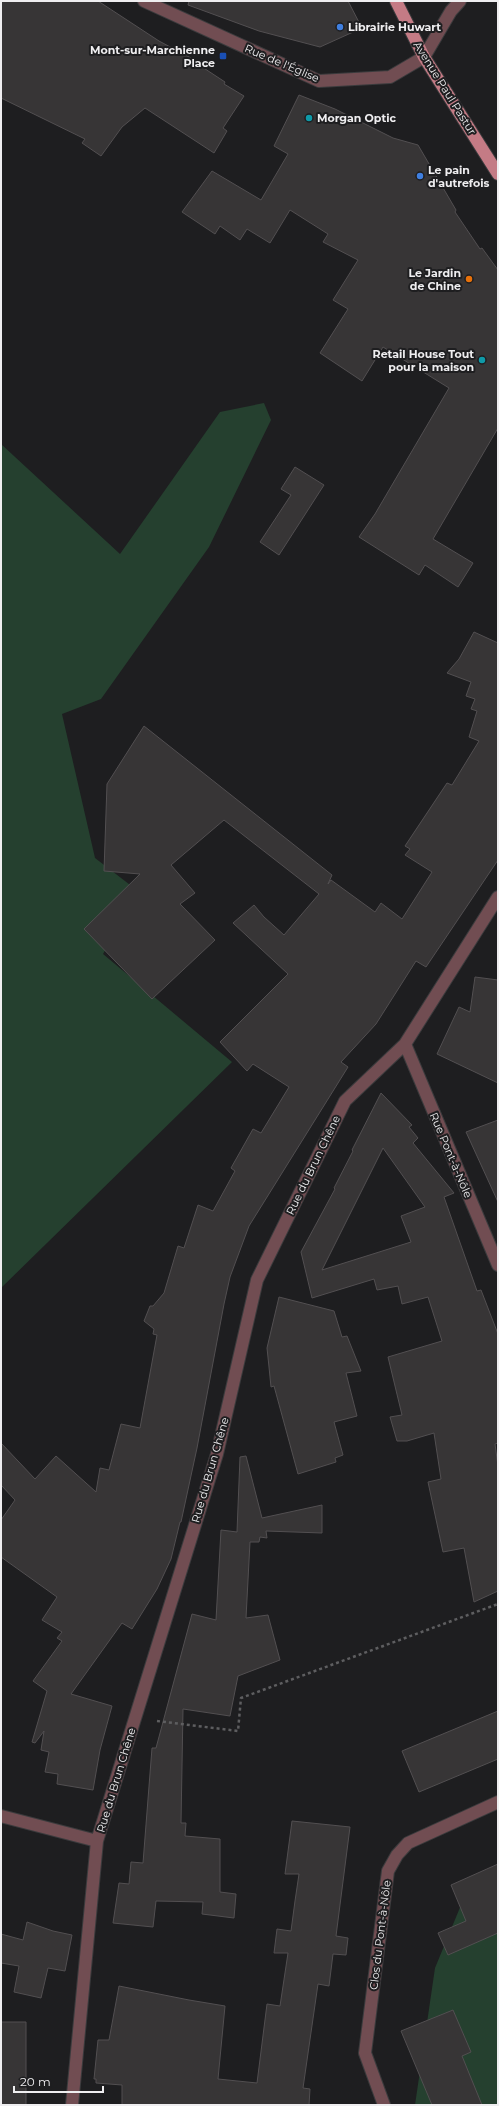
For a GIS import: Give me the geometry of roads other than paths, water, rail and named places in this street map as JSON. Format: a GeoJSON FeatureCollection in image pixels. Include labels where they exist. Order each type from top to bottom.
{"type":"FeatureCollection","features":[{"type":"Feature","properties":{"kind":"main road","name":"Avenue Paul Pastur"},"geometry":{"type":"LineString","coordinates":[[396,1],[424,57],[498,174]]}},
{"type":"Feature","properties":{"kind":"street","name":"Rue de l'Église"},"geometry":{"type":"LineString","coordinates":[[144,1],[319,80],[390,77],[424,57]]}},
{"type":"Feature","properties":{"kind":"street"},"geometry":{"type":"LineString","coordinates":[[424,57],[451,11],[460,1]]}},
{"type":"Feature","properties":{"kind":"street","name":"Rue du Brun Chêne"},"geometry":{"type":"LineString","coordinates":[[72,2105],[97,1841],[217,1454],[257,1280],[345,1101],[405,1044],[498,897]]}},
{"type":"Feature","properties":{"kind":"street","name":"Rue Pont-à-Nôle"},"geometry":{"type":"LineString","coordinates":[[405,1044],[498,1265]]}},
{"type":"Feature","properties":{"kind":"street","name":"Clos du Pont-à-Nôle"},"geometry":{"type":"LineString","coordinates":[[384,2105],[365,2053],[388,1871],[397,1855],[408,1843],[498,1802]]}},
{"type":"Feature","properties":{"kind":"street"},"geometry":{"type":"LineString","coordinates":[[1,1816],[97,1841]]}},
{"type":"Feature","properties":{"kind":"place","name":"Librairie Huwart"},"geometry":{"type":"Point","coordinates":[340,27]}},
{"type":"Feature","properties":{"kind":"place","name":"Mont-sur-Marchienne Place"},"geometry":{"type":"Point","coordinates":[223,56]}},
{"type":"Feature","properties":{"kind":"place","name":"Morgan Optic"},"geometry":{"type":"Point","coordinates":[309,118]}},
{"type":"Feature","properties":{"kind":"place","name":"Le pain d'autrefois"},"geometry":{"type":"Point","coordinates":[420,176]}},
{"type":"Feature","properties":{"kind":"place","name":"Le Jardin de Chine"},"geometry":{"type":"Point","coordinates":[469,279]}},
{"type":"Feature","properties":{"kind":"place","name":"Retail House Tout pour la maison"},"geometry":{"type":"Point","coordinates":[482,360]}}]}
